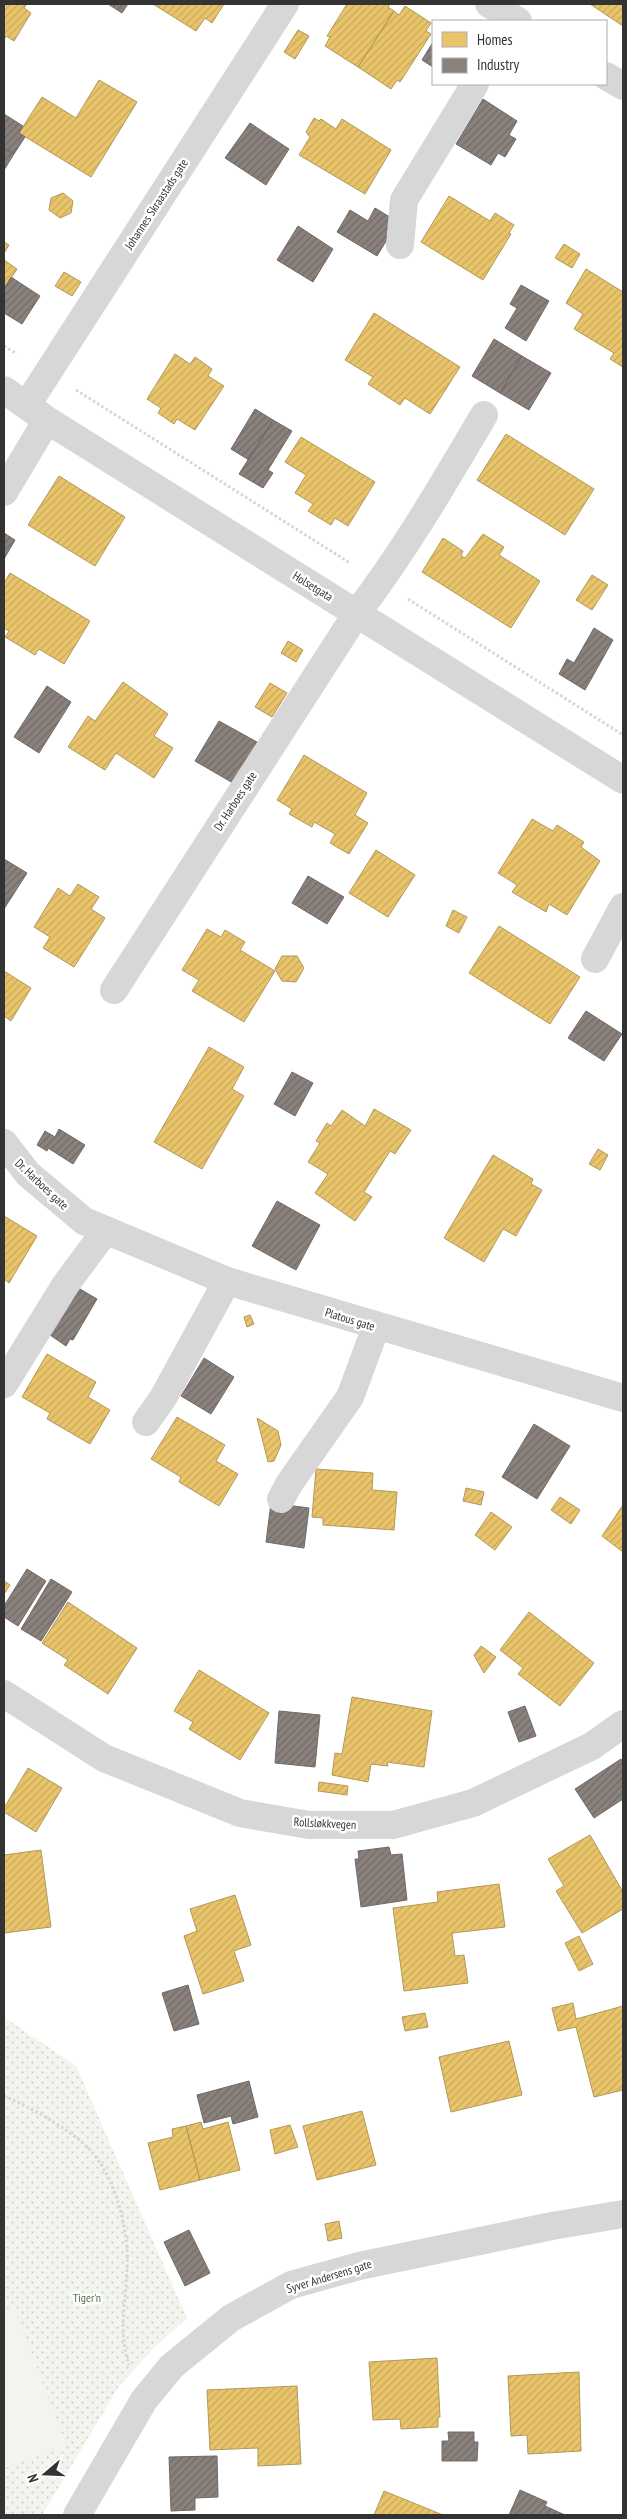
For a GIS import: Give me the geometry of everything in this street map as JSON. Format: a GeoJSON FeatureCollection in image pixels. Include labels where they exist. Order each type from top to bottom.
{"type":"FeatureCollection","features":[{"type":"Feature","properties":{"kind":"street","name":"Johannes Skraastads gate"},"geometry":{"type":"LineString","coordinates":[[4,492],[37,412],[48,373],[285,4]]}},
{"type":"Feature","properties":{"kind":"street"},"geometry":{"type":"LineString","coordinates":[[490,4],[516,20]]}},
{"type":"Feature","properties":{"kind":"street"},"geometry":{"type":"LineString","coordinates":[[607,77],[623,86]]}},
{"type":"Feature","properties":{"kind":"street"},"geometry":{"type":"LineString","coordinates":[[400,245],[404,200],[473,85]]}},
{"type":"Feature","properties":{"kind":"street","name":"Holsetgata"},"geometry":{"type":"LineString","coordinates":[[4,390],[623,780]]}},
{"type":"Feature","properties":{"kind":"street","name":"Dr. Harboes gate"},"geometry":{"type":"LineString","coordinates":[[114,990],[357,612],[380,582],[422,519],[484,415]]}},
{"type":"Feature","properties":{"kind":"street"},"geometry":{"type":"LineString","coordinates":[[595,959],[623,907]]}},
{"type":"Feature","properties":{"kind":"street","name":"Dr. Harboes gate"},"geometry":{"type":"LineString","coordinates":[[4,1143],[28,1174],[95,1226]]}},
{"type":"Feature","properties":{"kind":"street"},"geometry":{"type":"LineString","coordinates":[[4,1384],[66,1284],[95,1226]]}},
{"type":"Feature","properties":{"kind":"street","name":"Platous gate"},"geometry":{"type":"LineString","coordinates":[[95,1226],[227,1281],[376,1327],[623,1398]]}},
{"type":"Feature","properties":{"kind":"street"},"geometry":{"type":"LineString","coordinates":[[146,1422],[163,1398],[227,1281]]}},
{"type":"Feature","properties":{"kind":"street"},"geometry":{"type":"LineString","coordinates":[[282,1499],[289,1484],[350,1397],[376,1327]]}},
{"type":"Feature","properties":{"kind":"street","name":"Rollsløkkvegen"},"geometry":{"type":"LineString","coordinates":[[4,1694],[104,1758],[240,1813],[309,1825],[393,1824],[473,1803],[592,1746],[623,1724]]}},
{"type":"Feature","properties":{"kind":"street","name":"Syver Andersens gate"},"geometry":{"type":"LineString","coordinates":[[77,2515],[144,2400],[172,2366],[231,2318],[291,2286],[359,2266],[552,2226],[623,2214]]}},
{"type":"Feature","properties":{"kind":"path"},"geometry":{"type":"LineString","coordinates":[[4,346],[623,735]]}},
{"type":"Feature","properties":{"kind":"path"},"geometry":{"type":"LineString","coordinates":[[4,2096],[22,2103],[90,2150],[113,2187],[124,2218],[127,2265],[122,2318],[124,2351],[144,2400]]}},
{"type":"Feature","properties":{"kind":"green space","name":"Tiger'n"},"geometry":{"type":"Polygon","coordinates":[[[4,2017],[76,2066],[187,2318],[154,2348],[119,2386],[42,2515],[4,2515],[4,2017]]]}},
{"type":"Feature","properties":{"kind":"green space"},"geometry":{"type":"Polygon","coordinates":[[[14,2307],[66,2446],[4,2468],[4,2310],[14,2307]]]}},
{"type":"Feature","properties":{"kind":"building: Homes"},"geometry":{"type":"Polygon","coordinates":[[[4,4],[27,4],[24,8],[31,13],[14,41],[6,36],[4,40],[4,4]]]}},
{"type":"Feature","properties":{"kind":"building: Homes"},"geometry":{"type":"Polygon","coordinates":[[[153,4],[224,4],[212,23],[205,18],[196,31],[153,4]]]}},
{"type":"Feature","properties":{"kind":"building: Homes"},"geometry":{"type":"Polygon","coordinates":[[[347,4],[390,4],[388,7],[394,11],[358,67],[325,46],[330,37],[327,36],[347,4]]]}},
{"type":"Feature","properties":{"kind":"building: Homes"},"geometry":{"type":"Polygon","coordinates":[[[590,4],[623,4],[623,26],[590,4]]]}},
{"type":"Feature","properties":{"kind":"building: Homes"},"geometry":{"type":"Polygon","coordinates":[[[405,6],[431,23],[426,31],[431,34],[400,82],[397,80],[391,89],[358,67],[394,11],[399,15],[405,6]]]}},
{"type":"Feature","properties":{"kind":"building: Homes"},"geometry":{"type":"Polygon","coordinates":[[[298,30],[309,36],[295,59],[284,52],[298,30]]]}},
{"type":"Feature","properties":{"kind":"building: Homes"},"geometry":{"type":"Polygon","coordinates":[[[99,80],[137,102],[91,177],[19,133],[42,97],[76,118],[99,80]]]}},
{"type":"Feature","properties":{"kind":"building: Homes"},"geometry":{"type":"Polygon","coordinates":[[[314,118],[319,121],[321,119],[336,129],[342,119],[391,150],[365,194],[299,155],[310,137],[306,132],[314,118]]]}},
{"type":"Feature","properties":{"kind":"building: Homes"},"geometry":{"type":"Polygon","coordinates":[[[63,193],[73,201],[71,213],[60,218],[49,210],[51,198],[63,193]]]}},
{"type":"Feature","properties":{"kind":"building: Homes"},"geometry":{"type":"Polygon","coordinates":[[[449,196],[490,221],[495,213],[514,225],[509,233],[511,234],[483,280],[421,242],[449,196]]]}},
{"type":"Feature","properties":{"kind":"building: Homes"},"geometry":{"type":"Polygon","coordinates":[[[4,242],[9,245],[4,253],[4,242]]]}},
{"type":"Feature","properties":{"kind":"building: Homes"},"geometry":{"type":"Polygon","coordinates":[[[564,244],[580,254],[572,268],[555,258],[564,244]]]}},
{"type":"Feature","properties":{"kind":"building: Homes"},"geometry":{"type":"Polygon","coordinates":[[[4,260],[17,269],[4,289],[4,260]]]}},
{"type":"Feature","properties":{"kind":"building: Homes"},"geometry":{"type":"Polygon","coordinates":[[[586,269],[623,292],[623,367],[610,359],[614,353],[574,329],[583,314],[566,303],[586,269]]]}},
{"type":"Feature","properties":{"kind":"building: Homes"},"geometry":{"type":"Polygon","coordinates":[[[64,272],[81,282],[72,296],[55,286],[64,272]]]}},
{"type":"Feature","properties":{"kind":"building: Homes"},"geometry":{"type":"Polygon","coordinates":[[[374,313],[460,367],[430,414],[405,398],[400,405],[368,384],[373,377],[345,360],[374,313]]]}},
{"type":"Feature","properties":{"kind":"building: Homes"},"geometry":{"type":"Polygon","coordinates":[[[175,354],[190,364],[195,357],[212,369],[208,376],[224,386],[195,430],[177,419],[174,424],[158,413],[161,408],[147,399],[175,354]]]}},
{"type":"Feature","properties":{"kind":"building: Homes"},"geometry":{"type":"Polygon","coordinates":[[[506,434],[594,489],[565,535],[477,480],[506,434]]]}},
{"type":"Feature","properties":{"kind":"building: Homes"},"geometry":{"type":"Polygon","coordinates":[[[301,437],[375,482],[348,526],[335,518],[331,525],[308,511],[313,504],[295,493],[306,475],[285,462],[301,437]]]}},
{"type":"Feature","properties":{"kind":"building: Homes"},"geometry":{"type":"Polygon","coordinates":[[[59,476],[125,517],[95,566],[28,525],[59,476]]]}},
{"type":"Feature","properties":{"kind":"building: Homes"},"geometry":{"type":"Polygon","coordinates":[[[483,534],[504,547],[499,555],[540,581],[511,628],[422,572],[443,538],[463,551],[461,556],[465,558],[483,534]]]}},
{"type":"Feature","properties":{"kind":"building: Homes"},"geometry":{"type":"Polygon","coordinates":[[[10,573],[90,621],[64,664],[39,649],[35,655],[5,637],[9,631],[4,628],[4,583],[10,573]]]}},
{"type":"Feature","properties":{"kind":"building: Homes"},"geometry":{"type":"Polygon","coordinates":[[[592,575],[608,585],[592,610],[576,600],[592,575]]]}},
{"type":"Feature","properties":{"kind":"building: Homes"},"geometry":{"type":"Polygon","coordinates":[[[288,641],[303,650],[296,662],[281,653],[288,641]]]}},
{"type":"Feature","properties":{"kind":"building: Homes"},"geometry":{"type":"Polygon","coordinates":[[[123,682],[168,714],[154,736],[173,748],[154,778],[116,753],[105,770],[68,747],[88,716],[95,721],[123,682]]]}},
{"type":"Feature","properties":{"kind":"building: Homes"},"geometry":{"type":"Polygon","coordinates":[[[270,683],[287,693],[272,717],[255,707],[270,683]]]}},
{"type":"Feature","properties":{"kind":"building: Homes"},"geometry":{"type":"Polygon","coordinates":[[[304,755],[367,793],[355,815],[368,823],[349,854],[330,843],[335,834],[314,822],[312,827],[289,814],[292,809],[277,800],[304,755]]]}},
{"type":"Feature","properties":{"kind":"building: Homes"},"geometry":{"type":"Polygon","coordinates":[[[532,819],[553,831],[557,825],[584,842],[581,847],[600,861],[567,915],[549,904],[546,912],[512,892],[517,885],[498,873],[532,819]]]}},
{"type":"Feature","properties":{"kind":"building: Homes"},"geometry":{"type":"Polygon","coordinates":[[[376,850],[415,875],[388,917],[349,893],[376,850]]]}},
{"type":"Feature","properties":{"kind":"building: Homes"},"geometry":{"type":"Polygon","coordinates":[[[78,884],[99,897],[91,909],[105,918],[74,967],[43,948],[50,937],[34,927],[58,888],[70,896],[78,884]]]}},
{"type":"Feature","properties":{"kind":"building: Homes"},"geometry":{"type":"Polygon","coordinates":[[[453,910],[467,917],[459,933],[446,926],[453,910]]]}},
{"type":"Feature","properties":{"kind":"building: Homes"},"geometry":{"type":"Polygon","coordinates":[[[499,926],[580,977],[550,1024],[469,973],[499,926]]]}},
{"type":"Feature","properties":{"kind":"building: Homes"},"geometry":{"type":"Polygon","coordinates":[[[207,929],[221,937],[225,930],[245,942],[240,950],[275,971],[244,1022],[192,991],[199,980],[182,970],[207,929]]]}},
{"type":"Feature","properties":{"kind":"building: Homes"},"geometry":{"type":"Polygon","coordinates":[[[282,956],[297,956],[304,968],[296,982],[282,981],[275,969],[282,956]]]}},
{"type":"Feature","properties":{"kind":"building: Homes"},"geometry":{"type":"Polygon","coordinates":[[[4,971],[31,988],[11,1021],[4,1016],[4,971]]]}},
{"type":"Feature","properties":{"kind":"building: Homes"},"geometry":{"type":"Polygon","coordinates":[[[209,1047],[244,1067],[232,1089],[244,1096],[202,1169],[154,1142],[209,1047]]]}},
{"type":"Feature","properties":{"kind":"building: Homes"},"geometry":{"type":"Polygon","coordinates":[[[374,1109],[411,1130],[395,1154],[390,1151],[364,1192],[372,1197],[355,1221],[315,1193],[328,1174],[308,1162],[320,1143],[316,1141],[327,1123],[331,1126],[342,1110],[365,1126],[374,1109]]]}},
{"type":"Feature","properties":{"kind":"building: Homes"},"geometry":{"type":"Polygon","coordinates":[[[598,1149],[608,1155],[600,1170],[589,1164],[598,1149]]]}},
{"type":"Feature","properties":{"kind":"building: Homes"},"geometry":{"type":"Polygon","coordinates":[[[493,1155],[533,1179],[531,1184],[542,1190],[516,1236],[503,1229],[484,1262],[444,1238],[493,1155]]]}},
{"type":"Feature","properties":{"kind":"building: Homes"},"geometry":{"type":"Polygon","coordinates":[[[4,1216],[37,1236],[9,1283],[4,1279],[4,1216]]]}},
{"type":"Feature","properties":{"kind":"building: Homes"},"geometry":{"type":"Polygon","coordinates":[[[250,1315],[254,1324],[247,1327],[244,1317],[250,1315]]]}},
{"type":"Feature","properties":{"kind":"building: Homes"},"geometry":{"type":"Polygon","coordinates":[[[47,1354],[96,1382],[88,1397],[110,1410],[90,1444],[47,1419],[50,1413],[22,1397],[47,1354]]]}},
{"type":"Feature","properties":{"kind":"building: Homes"},"geometry":{"type":"Polygon","coordinates":[[[177,1417],[225,1445],[216,1461],[238,1474],[219,1506],[179,1482],[181,1477],[151,1459],[177,1417]]]}},
{"type":"Feature","properties":{"kind":"building: Homes"},"geometry":{"type":"Polygon","coordinates":[[[257,1418],[278,1431],[281,1445],[274,1461],[268,1462],[257,1418]]]}},
{"type":"Feature","properties":{"kind":"building: Homes"},"geometry":{"type":"Polygon","coordinates":[[[316,1469],[373,1473],[372,1490],[397,1492],[394,1530],[323,1525],[323,1518],[312,1517],[316,1469]]]}},
{"type":"Feature","properties":{"kind":"building: Homes"},"geometry":{"type":"Polygon","coordinates":[[[466,1488],[484,1492],[481,1505],[463,1501],[466,1488]]]}},
{"type":"Feature","properties":{"kind":"building: Homes"},"geometry":{"type":"Polygon","coordinates":[[[560,1497],[580,1510],[571,1524],[551,1510],[560,1497]]]}},
{"type":"Feature","properties":{"kind":"building: Homes"},"geometry":{"type":"Polygon","coordinates":[[[623,1505],[623,1552],[602,1536],[623,1505]]]}},
{"type":"Feature","properties":{"kind":"building: Homes"},"geometry":{"type":"Polygon","coordinates":[[[491,1512],[512,1527],[495,1550],[475,1535],[491,1512]]]}},
{"type":"Feature","properties":{"kind":"building: Homes"},"geometry":{"type":"Polygon","coordinates":[[[4,1581],[10,1585],[4,1594],[4,1581]]]}},
{"type":"Feature","properties":{"kind":"building: Homes"},"geometry":{"type":"Polygon","coordinates":[[[68,1602],[137,1648],[108,1694],[64,1665],[68,1660],[42,1643],[68,1602]]]}},
{"type":"Feature","properties":{"kind":"building: Homes"},"geometry":{"type":"Polygon","coordinates":[[[529,1612],[594,1663],[560,1706],[518,1674],[523,1668],[500,1650],[529,1612]]]}},
{"type":"Feature","properties":{"kind":"building: Homes"},"geometry":{"type":"Polygon","coordinates":[[[481,1646],[496,1657],[484,1673],[474,1655],[481,1646]]]}},
{"type":"Feature","properties":{"kind":"building: Homes"},"geometry":{"type":"Polygon","coordinates":[[[199,1670],[269,1713],[240,1760],[189,1729],[193,1722],[174,1711],[199,1670]]]}},
{"type":"Feature","properties":{"kind":"building: Homes"},"geometry":{"type":"Polygon","coordinates":[[[352,1697],[432,1711],[424,1767],[387,1762],[388,1766],[371,1764],[368,1782],[332,1775],[335,1753],[342,1754],[352,1697]]]}},
{"type":"Feature","properties":{"kind":"building: Homes"},"geometry":{"type":"Polygon","coordinates":[[[28,1768],[62,1788],[36,1832],[4,1812],[4,1808],[28,1768]]]}},
{"type":"Feature","properties":{"kind":"building: Homes"},"geometry":{"type":"Polygon","coordinates":[[[319,1782],[348,1786],[347,1795],[318,1791],[319,1782]]]}},
{"type":"Feature","properties":{"kind":"building: Homes"},"geometry":{"type":"Polygon","coordinates":[[[590,1835],[623,1892],[623,1909],[582,1933],[556,1891],[564,1886],[548,1859],[590,1835]]]}},
{"type":"Feature","properties":{"kind":"building: Homes"},"geometry":{"type":"Polygon","coordinates":[[[41,1850],[51,1927],[4,1933],[4,1855],[41,1850]]]}},
{"type":"Feature","properties":{"kind":"building: Homes"},"geometry":{"type":"Polygon","coordinates":[[[499,1884],[505,1927],[452,1933],[455,1956],[464,1955],[468,1983],[404,1991],[393,1908],[438,1902],[437,1892],[499,1884]]]}},
{"type":"Feature","properties":{"kind":"building: Homes"},"geometry":{"type":"Polygon","coordinates":[[[235,1895],[251,1945],[234,1951],[244,1981],[203,1994],[184,1936],[197,1931],[190,1909],[235,1895]]]}},
{"type":"Feature","properties":{"kind":"building: Homes"},"geometry":{"type":"Polygon","coordinates":[[[579,1936],[593,1964],[579,1971],[565,1943],[579,1936]]]}},
{"type":"Feature","properties":{"kind":"building: Homes"},"geometry":{"type":"Polygon","coordinates":[[[573,2003],[576,2019],[623,2006],[623,2090],[594,2097],[576,2027],[558,2031],[552,2008],[573,2003]]]}},
{"type":"Feature","properties":{"kind":"building: Homes"},"geometry":{"type":"Polygon","coordinates":[[[425,2013],[428,2027],[405,2031],[402,2017],[425,2013]]]}},
{"type":"Feature","properties":{"kind":"building: Homes"},"geometry":{"type":"Polygon","coordinates":[[[509,2041],[522,2095],[451,2112],[439,2057],[509,2041]]]}},
{"type":"Feature","properties":{"kind":"building: Homes"},"geometry":{"type":"Polygon","coordinates":[[[362,2111],[376,2165],[317,2180],[303,2126],[362,2111]]]}},
{"type":"Feature","properties":{"kind":"building: Homes"},"geometry":{"type":"Polygon","coordinates":[[[201,2122],[203,2129],[228,2122],[240,2170],[200,2180],[186,2126],[201,2122]]]}},
{"type":"Feature","properties":{"kind":"building: Homes"},"geometry":{"type":"Polygon","coordinates":[[[290,2125],[298,2147],[275,2154],[270,2130],[290,2125]]]}},
{"type":"Feature","properties":{"kind":"building: Homes"},"geometry":{"type":"Polygon","coordinates":[[[186,2126],[200,2180],[160,2190],[148,2143],[173,2137],[172,2129],[186,2126]]]}},
{"type":"Feature","properties":{"kind":"building: Homes"},"geometry":{"type":"Polygon","coordinates":[[[339,2221],[342,2238],[328,2241],[325,2224],[339,2221]]]}},
{"type":"Feature","properties":{"kind":"building: Homes"},"geometry":{"type":"Polygon","coordinates":[[[437,2358],[440,2417],[438,2417],[438,2427],[401,2429],[400,2419],[373,2420],[369,2362],[437,2358]]]}},
{"type":"Feature","properties":{"kind":"building: Homes"},"geometry":{"type":"Polygon","coordinates":[[[579,2372],[581,2451],[528,2454],[527,2435],[511,2436],[508,2376],[579,2372]]]}},
{"type":"Feature","properties":{"kind":"building: Homes"},"geometry":{"type":"Polygon","coordinates":[[[297,2386],[301,2464],[258,2466],[258,2448],[210,2450],[207,2390],[297,2386]]]}},
{"type":"Feature","properties":{"kind":"building: Homes"},"geometry":{"type":"Polygon","coordinates":[[[384,2491],[443,2515],[374,2515],[384,2491]]]}},
{"type":"Feature","properties":{"kind":"building: Industry"},"geometry":{"type":"Polygon","coordinates":[[[108,4],[128,4],[122,13],[108,4]]]}},
{"type":"Feature","properties":{"kind":"building: Industry"},"geometry":{"type":"Polygon","coordinates":[[[432,44],[432,66],[422,60],[432,44]]]}},
{"type":"Feature","properties":{"kind":"building: Industry"},"geometry":{"type":"Polygon","coordinates":[[[483,99],[517,121],[509,135],[516,139],[505,157],[498,153],[491,165],[456,144],[483,99]]]}},
{"type":"Feature","properties":{"kind":"building: Industry"},"geometry":{"type":"Polygon","coordinates":[[[4,114],[23,126],[19,133],[25,137],[14,154],[4,148],[4,114]]]}},
{"type":"Feature","properties":{"kind":"building: Industry"},"geometry":{"type":"Polygon","coordinates":[[[250,123],[289,149],[266,185],[225,158],[250,123]]]}},
{"type":"Feature","properties":{"kind":"building: Industry"},"geometry":{"type":"Polygon","coordinates":[[[4,148],[14,154],[4,170],[4,148]]]}},
{"type":"Feature","properties":{"kind":"building: Industry"},"geometry":{"type":"Polygon","coordinates":[[[375,208],[398,222],[377,256],[337,232],[350,210],[368,221],[375,208]]]}},
{"type":"Feature","properties":{"kind":"building: Industry"},"geometry":{"type":"Polygon","coordinates":[[[298,226],[333,249],[313,282],[277,260],[298,226]]]}},
{"type":"Feature","properties":{"kind":"building: Industry"},"geometry":{"type":"Polygon","coordinates":[[[11,277],[40,296],[22,324],[4,313],[4,289],[11,277]]]}},
{"type":"Feature","properties":{"kind":"building: Industry"},"geometry":{"type":"Polygon","coordinates":[[[521,285],[549,301],[526,341],[505,328],[517,308],[510,304],[521,285]]]}},
{"type":"Feature","properties":{"kind":"building: Industry"},"geometry":{"type":"Polygon","coordinates":[[[494,339],[522,356],[500,393],[472,376],[494,339]]]}},
{"type":"Feature","properties":{"kind":"building: Industry"},"geometry":{"type":"Polygon","coordinates":[[[522,356],[551,373],[529,410],[500,393],[522,356]]]}},
{"type":"Feature","properties":{"kind":"building: Industry"},"geometry":{"type":"Polygon","coordinates":[[[255,409],[273,420],[249,460],[231,449],[255,409]]]}},
{"type":"Feature","properties":{"kind":"building: Industry"},"geometry":{"type":"Polygon","coordinates":[[[273,420],[292,431],[268,470],[273,473],[263,488],[239,474],[273,420]]]}},
{"type":"Feature","properties":{"kind":"building: Industry"},"geometry":{"type":"Polygon","coordinates":[[[4,533],[15,540],[4,559],[4,533]]]}},
{"type":"Feature","properties":{"kind":"building: Industry"},"geometry":{"type":"Polygon","coordinates":[[[594,628],[613,640],[585,690],[559,674],[567,659],[574,663],[594,628]]]}},
{"type":"Feature","properties":{"kind":"building: Industry"},"geometry":{"type":"Polygon","coordinates":[[[47,686],[71,702],[39,753],[14,737],[47,686]]]}},
{"type":"Feature","properties":{"kind":"building: Industry"},"geometry":{"type":"Polygon","coordinates":[[[219,721],[257,742],[233,783],[195,761],[219,721]]]}},
{"type":"Feature","properties":{"kind":"building: Industry"},"geometry":{"type":"Polygon","coordinates":[[[4,859],[27,873],[4,909],[4,859]]]}},
{"type":"Feature","properties":{"kind":"building: Industry"},"geometry":{"type":"Polygon","coordinates":[[[308,876],[344,897],[327,924],[292,903],[308,876]]]}},
{"type":"Feature","properties":{"kind":"building: Industry"},"geometry":{"type":"Polygon","coordinates":[[[586,1011],[622,1034],[604,1061],[568,1038],[586,1011]]]}},
{"type":"Feature","properties":{"kind":"building: Industry"},"geometry":{"type":"Polygon","coordinates":[[[292,1072],[313,1083],[295,1116],[274,1104],[292,1072]]]}},
{"type":"Feature","properties":{"kind":"building: Industry"},"geometry":{"type":"Polygon","coordinates":[[[59,1129],[85,1145],[73,1164],[48,1148],[47,1151],[37,1145],[45,1131],[55,1137],[59,1129]]]}},
{"type":"Feature","properties":{"kind":"building: Industry"},"geometry":{"type":"Polygon","coordinates":[[[277,1201],[320,1225],[296,1270],[252,1246],[277,1201]]]}},
{"type":"Feature","properties":{"kind":"building: Industry"},"geometry":{"type":"Polygon","coordinates":[[[75,1286],[97,1299],[73,1340],[70,1339],[66,1346],[50,1335],[75,1286]]]}},
{"type":"Feature","properties":{"kind":"building: Industry"},"geometry":{"type":"Polygon","coordinates":[[[204,1358],[234,1377],[211,1414],[181,1396],[204,1358]]]}},
{"type":"Feature","properties":{"kind":"building: Industry"},"geometry":{"type":"Polygon","coordinates":[[[534,1424],[570,1446],[537,1499],[502,1477],[534,1424]]]}},
{"type":"Feature","properties":{"kind":"building: Industry"},"geometry":{"type":"Polygon","coordinates":[[[271,1503],[309,1508],[304,1548],[266,1542],[271,1503]]]}},
{"type":"Feature","properties":{"kind":"building: Industry"},"geometry":{"type":"Polygon","coordinates":[[[27,1569],[46,1581],[18,1626],[4,1617],[4,1606],[27,1569]]]}},
{"type":"Feature","properties":{"kind":"building: Industry"},"geometry":{"type":"Polygon","coordinates":[[[51,1579],[72,1592],[41,1641],[21,1629],[51,1579]]]}},
{"type":"Feature","properties":{"kind":"building: Industry"},"geometry":{"type":"Polygon","coordinates":[[[525,1706],[536,1736],[519,1742],[508,1712],[525,1706]]]}},
{"type":"Feature","properties":{"kind":"building: Industry"},"geometry":{"type":"Polygon","coordinates":[[[279,1711],[320,1715],[315,1767],[275,1763],[279,1711]]]}},
{"type":"Feature","properties":{"kind":"building: Industry"},"geometry":{"type":"Polygon","coordinates":[[[621,1759],[623,1763],[623,1799],[594,1818],[575,1789],[621,1759]]]}},
{"type":"Feature","properties":{"kind":"building: Industry"},"geometry":{"type":"Polygon","coordinates":[[[389,1847],[391,1855],[402,1854],[407,1900],[361,1907],[355,1859],[359,1859],[358,1851],[389,1847]]]}},
{"type":"Feature","properties":{"kind":"building: Industry"},"geometry":{"type":"Polygon","coordinates":[[[188,1985],[199,2024],[174,2031],[162,1993],[188,1985]]]}},
{"type":"Feature","properties":{"kind":"building: Industry"},"geometry":{"type":"Polygon","coordinates":[[[249,2081],[258,2117],[233,2124],[231,2116],[204,2123],[197,2095],[249,2081]]]}},
{"type":"Feature","properties":{"kind":"building: Industry"},"geometry":{"type":"Polygon","coordinates":[[[189,2230],[210,2273],[185,2286],[164,2242],[189,2230]]]}},
{"type":"Feature","properties":{"kind":"building: Industry"},"geometry":{"type":"Polygon","coordinates":[[[448,2432],[474,2432],[474,2442],[478,2442],[477,2461],[442,2461],[442,2441],[449,2441],[448,2432]]]}},
{"type":"Feature","properties":{"kind":"building: Industry"},"geometry":{"type":"Polygon","coordinates":[[[217,2456],[218,2497],[195,2498],[195,2510],[171,2511],[169,2457],[217,2456]]]}},
{"type":"Feature","properties":{"kind":"building: Industry"},"geometry":{"type":"Polygon","coordinates":[[[520,2490],[547,2502],[545,2506],[565,2515],[509,2515],[520,2490]]]}}]}
